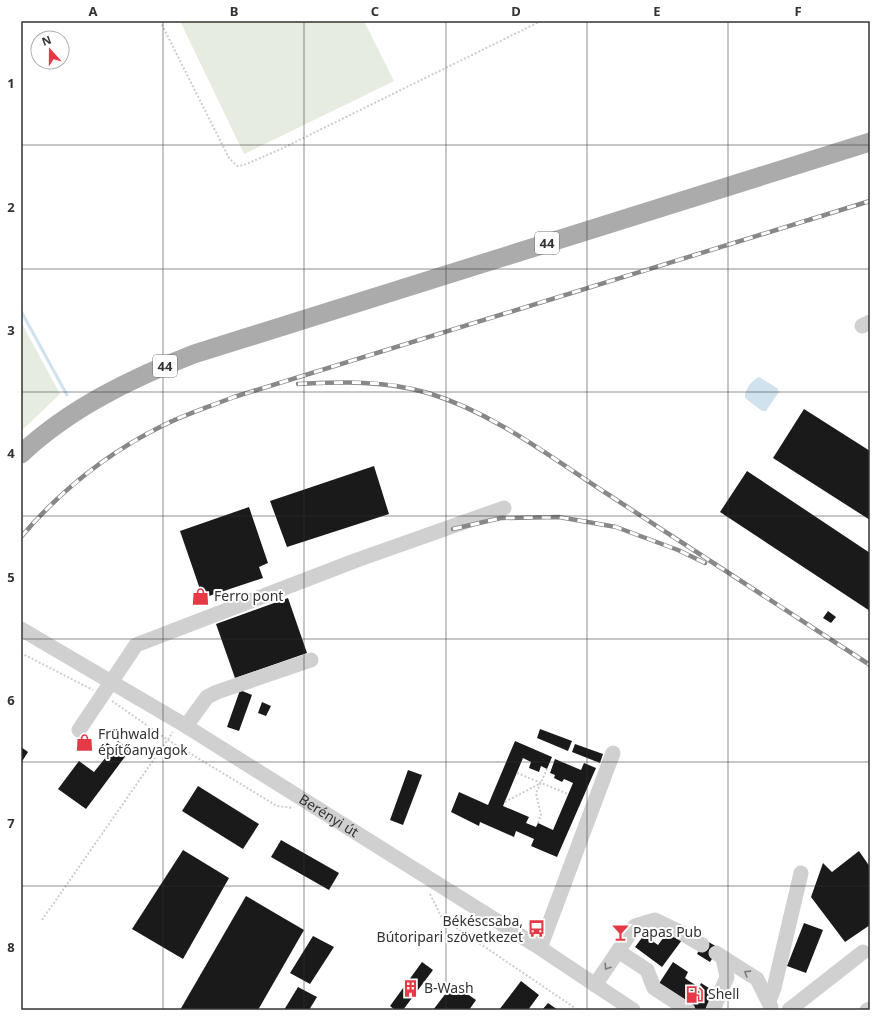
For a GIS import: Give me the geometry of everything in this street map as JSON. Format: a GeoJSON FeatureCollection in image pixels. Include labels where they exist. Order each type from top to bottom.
{"type":"FeatureCollection","features":[{"type":"Feature","properties":{"kind":"main road","name":"44"},"geometry":{"type":"LineString","coordinates":[[21,454],[71,415],[108,393],[139,377],[194,354],[870,142]]}},
{"type":"Feature","properties":{"kind":"street"},"geometry":{"type":"LineString","coordinates":[[80,730],[127,656],[136,645],[356,560],[504,508]]}},
{"type":"Feature","properties":{"kind":"street","name":"Berényi út"},"geometry":{"type":"LineString","coordinates":[[21,629],[106,688],[184,724],[540,948],[633,1010]]}},
{"type":"Feature","properties":{"kind":"street"},"geometry":{"type":"LineString","coordinates":[[184,724],[196,700],[311,660]]}},
{"type":"Feature","properties":{"kind":"street"},"geometry":{"type":"LineString","coordinates":[[540,948],[613,753]]}},
{"type":"Feature","properties":{"kind":"street"},"geometry":{"type":"LineString","coordinates":[[770,1005],[801,873]]}},
{"type":"Feature","properties":{"kind":"street"},"geometry":{"type":"LineString","coordinates":[[595,985],[635,926],[655,920],[702,945]]}},
{"type":"Feature","properties":{"kind":"street"},"geometry":{"type":"LineString","coordinates":[[618,952],[647,970],[654,988],[688,1010]]}},
{"type":"Feature","properties":{"kind":"street"},"geometry":{"type":"LineString","coordinates":[[789,1010],[863,952]]}},
{"type":"Feature","properties":{"kind":"street"},"geometry":{"type":"LineString","coordinates":[[713,1010],[727,977],[719,956],[757,979],[770,1005]]}},
{"type":"Feature","properties":{"kind":"path"},"geometry":{"type":"LineString","coordinates":[[160,21],[229,158],[237,166],[281,149],[541,21]]}},
{"type":"Feature","properties":{"kind":"path"},"geometry":{"type":"LineString","coordinates":[[21,653],[106,688],[168,740],[277,806],[294,808]]}},
{"type":"Feature","properties":{"kind":"path"},"geometry":{"type":"LineString","coordinates":[[42,920],[168,740],[184,724]]}},
{"type":"Feature","properties":{"kind":"path"},"geometry":{"type":"LineString","coordinates":[[538,823],[541,815],[536,793],[547,769]]}},
{"type":"Feature","properties":{"kind":"path"},"geometry":{"type":"LineString","coordinates":[[517,773],[568,794]]}},
{"type":"Feature","properties":{"kind":"path"},"geometry":{"type":"LineString","coordinates":[[505,802],[540,783]]}},
{"type":"Feature","properties":{"kind":"path"},"geometry":{"type":"LineString","coordinates":[[428,890],[442,918],[578,1010]]}},
{"type":"Feature","properties":{"kind":"shaded area"},"geometry":{"type":"Polygon","coordinates":[[[180,21],[364,21],[394,81],[244,154],[180,21]]]}},
{"type":"Feature","properties":{"kind":"shaded area"},"geometry":{"type":"Polygon","coordinates":[[[21,322],[60,394],[21,431],[21,322]]]}},
{"type":"Feature","properties":{"kind":"water"},"geometry":{"type":"Polygon","coordinates":[[[759,377],[777,388],[779,392],[766,411],[762,411],[745,398],[749,386],[759,377]]]}},
{"type":"Feature","properties":{"kind":"building"},"geometry":{"type":"Polygon","coordinates":[[[804,409],[870,451],[870,520],[773,458],[804,409]]]}},
{"type":"Feature","properties":{"kind":"building"},"geometry":{"type":"Polygon","coordinates":[[[374,466],[389,514],[287,547],[270,501],[374,466]]]}},
{"type":"Feature","properties":{"kind":"building"},"geometry":{"type":"Polygon","coordinates":[[[747,471],[870,553],[870,611],[720,512],[747,471]]]}},
{"type":"Feature","properties":{"kind":"building"},"geometry":{"type":"Polygon","coordinates":[[[249,507],[268,563],[259,567],[263,578],[203,598],[180,531],[249,507]]]}},
{"type":"Feature","properties":{"kind":"building"},"geometry":{"type":"Polygon","coordinates":[[[288,598],[307,653],[235,678],[216,624],[288,598]]]}},
{"type":"Feature","properties":{"kind":"building"},"geometry":{"type":"Polygon","coordinates":[[[828,611],[836,617],[831,623],[823,618],[828,611]]]}},
{"type":"Feature","properties":{"kind":"building"},"geometry":{"type":"Polygon","coordinates":[[[240,690],[252,695],[239,731],[227,727],[240,690]]]}},
{"type":"Feature","properties":{"kind":"building"},"geometry":{"type":"Polygon","coordinates":[[[262,702],[271,706],[266,716],[258,713],[262,702]]]}},
{"type":"Feature","properties":{"kind":"building"},"geometry":{"type":"Polygon","coordinates":[[[540,729],[572,741],[568,751],[537,738],[540,729]]]}},
{"type":"Feature","properties":{"kind":"building"},"geometry":{"type":"Polygon","coordinates":[[[118,741],[130,750],[86,809],[58,789],[79,761],[94,772],[106,757],[100,753],[107,743],[113,747],[118,741]]]}},
{"type":"Feature","properties":{"kind":"building"},"geometry":{"type":"Polygon","coordinates":[[[515,741],[552,757],[547,769],[541,766],[539,772],[529,768],[531,762],[523,758],[503,806],[529,817],[526,823],[536,827],[538,823],[553,830],[573,783],[564,779],[562,782],[554,778],[555,775],[550,773],[555,759],[581,770],[584,763],[596,768],[557,857],[531,846],[534,839],[516,831],[514,837],[480,822],[479,826],[451,812],[459,792],[488,805],[515,741]]]}},
{"type":"Feature","properties":{"kind":"building"},"geometry":{"type":"Polygon","coordinates":[[[575,744],[603,754],[600,763],[572,752],[575,744]]]}},
{"type":"Feature","properties":{"kind":"building"},"geometry":{"type":"Polygon","coordinates":[[[21,747],[28,752],[21,763],[21,747]]]}},
{"type":"Feature","properties":{"kind":"building"},"geometry":{"type":"Polygon","coordinates":[[[408,770],[422,775],[403,825],[390,820],[408,770]]]}},
{"type":"Feature","properties":{"kind":"building"},"geometry":{"type":"Polygon","coordinates":[[[198,786],[259,824],[243,849],[182,811],[198,786]]]}},
{"type":"Feature","properties":{"kind":"building"},"geometry":{"type":"Polygon","coordinates":[[[281,840],[339,873],[329,890],[271,857],[281,840]]]}},
{"type":"Feature","properties":{"kind":"building"},"geometry":{"type":"Polygon","coordinates":[[[183,850],[229,878],[183,959],[132,929],[183,850]]]}},
{"type":"Feature","properties":{"kind":"building"},"geometry":{"type":"Polygon","coordinates":[[[859,851],[870,867],[870,925],[845,942],[811,897],[823,863],[832,872],[859,851]]]}},
{"type":"Feature","properties":{"kind":"building"},"geometry":{"type":"Polygon","coordinates":[[[246,896],[304,930],[258,1010],[180,1010],[246,896]]]}},
{"type":"Feature","properties":{"kind":"building"},"geometry":{"type":"Polygon","coordinates":[[[804,923],[823,930],[806,973],[787,966],[804,923]]]}},
{"type":"Feature","properties":{"kind":"building"},"geometry":{"type":"Polygon","coordinates":[[[669,930],[682,940],[662,967],[635,947],[644,935],[658,945],[669,930]]]}},
{"type":"Feature","properties":{"kind":"building"},"geometry":{"type":"Polygon","coordinates":[[[313,936],[334,947],[310,984],[290,973],[313,936]]]}},
{"type":"Feature","properties":{"kind":"building"},"geometry":{"type":"Polygon","coordinates":[[[705,940],[719,948],[710,962],[697,954],[705,940]]]}},
{"type":"Feature","properties":{"kind":"building","name":"B-Wash"},"geometry":{"type":"Polygon","coordinates":[[[422,962],[433,970],[403,1010],[395,1010],[390,1006],[422,962]]]}},
{"type":"Feature","properties":{"kind":"building"},"geometry":{"type":"Polygon","coordinates":[[[673,962],[688,972],[685,978],[689,981],[699,987],[701,983],[717,993],[705,1010],[689,1010],[658,985],[673,962]]]}},
{"type":"Feature","properties":{"kind":"building"},"geometry":{"type":"Polygon","coordinates":[[[521,981],[539,995],[528,1010],[499,1010],[521,981]]]}},
{"type":"Feature","properties":{"kind":"building"},"geometry":{"type":"Polygon","coordinates":[[[453,984],[476,1000],[469,1010],[433,1010],[453,984]]]}},
{"type":"Feature","properties":{"kind":"building"},"geometry":{"type":"Polygon","coordinates":[[[298,987],[317,997],[309,1010],[284,1010],[298,987]]]}},
{"type":"Feature","properties":{"kind":"building"},"geometry":{"type":"Polygon","coordinates":[[[548,1003],[558,1010],[542,1010],[548,1003]]]}},
{"type":"Feature","properties":{"kind":"waterway"},"geometry":{"type":"LineString","coordinates":[[21,311],[67,395]]}},
{"type":"Feature","properties":{"kind":"railway"},"geometry":{"type":"LineString","coordinates":[[21,537],[69,488],[105,460],[124,447],[164,425],[190,414],[234,397],[870,201]]}},
{"type":"Feature","properties":{"kind":"railway"},"geometry":{"type":"LineString","coordinates":[[298,384],[363,383],[396,386],[428,393],[476,412],[499,424],[544,452],[870,665]]}},
{"type":"Feature","properties":{"kind":"railway"},"geometry":{"type":"LineString","coordinates":[[453,529],[501,518],[559,517],[616,527],[678,550],[705,563]]}},
{"type":"Feature","properties":{"kind":"place","name":"Ferro pont"},"geometry":{"type":"Point","coordinates":[201,596]}},
{"type":"Feature","properties":{"kind":"place","name":"Frühwald építőanyagok"},"geometry":{"type":"Point","coordinates":[85,742]}},
{"type":"Feature","properties":{"kind":"place","name":"Békéscsaba, Bútoripari szövetkezet"},"geometry":{"type":"Point","coordinates":[536,929]}},
{"type":"Feature","properties":{"kind":"place","name":"Papas Pub"},"geometry":{"type":"Point","coordinates":[620,932]}},
{"type":"Feature","properties":{"kind":"place","name":"B-Wash"},"geometry":{"type":"Point","coordinates":[411,988]}},
{"type":"Feature","properties":{"kind":"place","name":"Shell"},"geometry":{"type":"Point","coordinates":[695,994]}}]}
